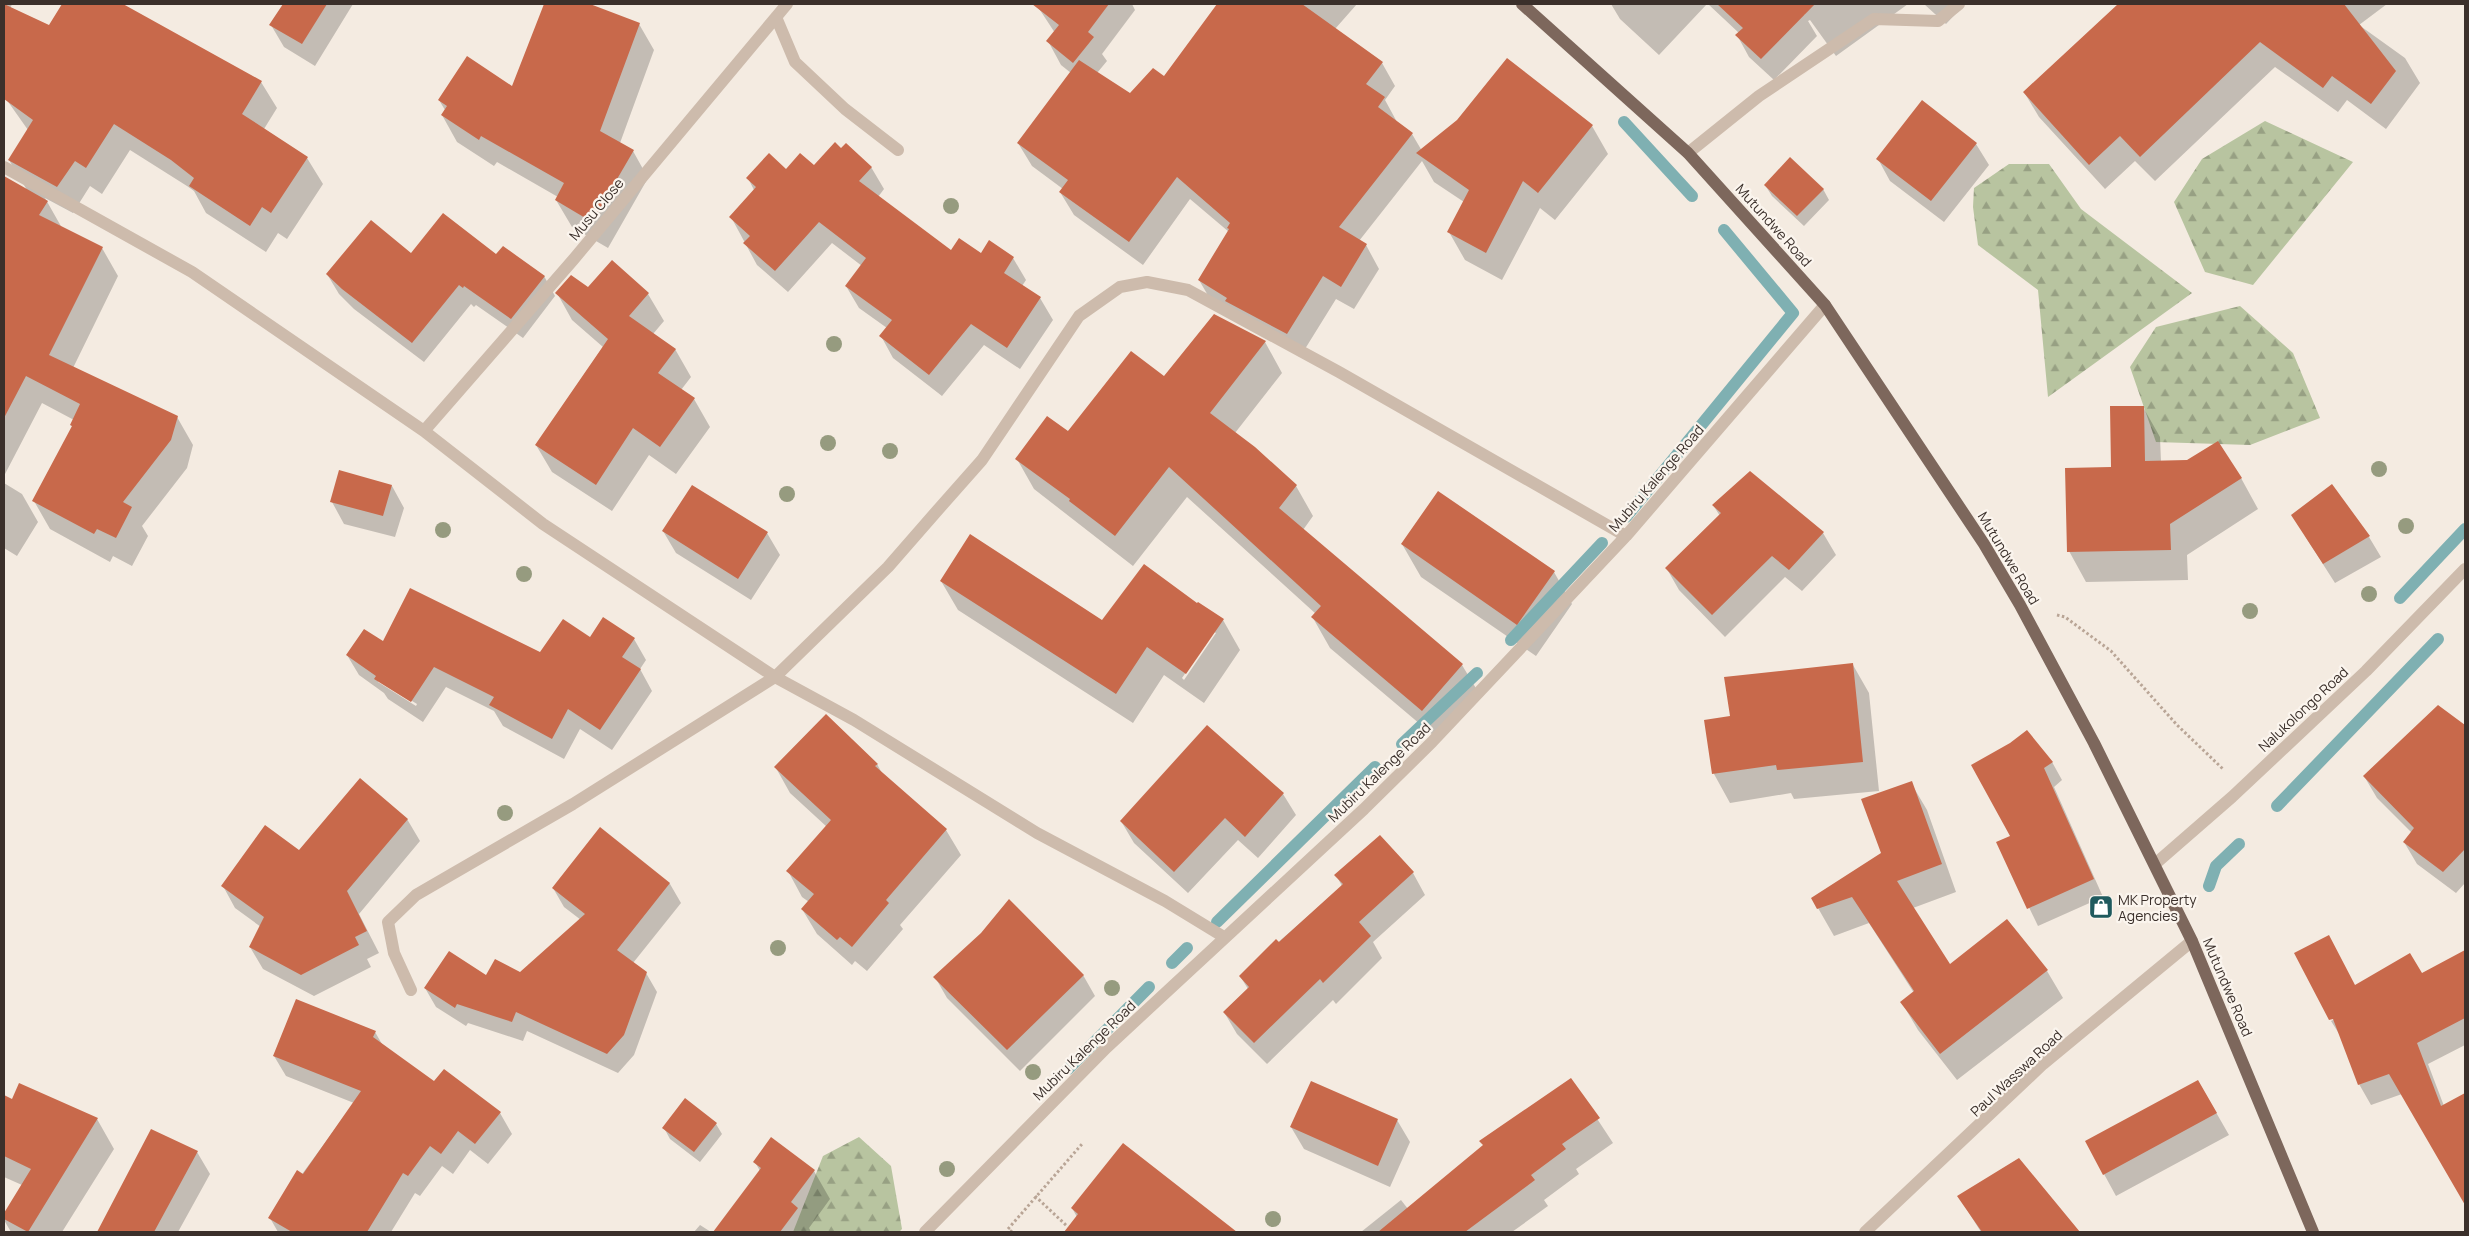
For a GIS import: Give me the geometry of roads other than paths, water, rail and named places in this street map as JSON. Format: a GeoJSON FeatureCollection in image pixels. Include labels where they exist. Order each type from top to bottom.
{"type":"FeatureCollection","features":[{"type":"Feature","properties":{"kind":"main road","name":"Mutundwe Road"},"geometry":{"type":"LineString","coordinates":[[1522,4],[1688,153],[1825,305],[1931,461],[2020,605],[2094,743],[2155,864],[2192,941],[2313,1232]]}},
{"type":"Feature","properties":{"kind":"street","name":"Musu Close"},"geometry":{"type":"LineString","coordinates":[[424,431],[573,260],[787,4]]}},
{"type":"Feature","properties":{"kind":"street"},"geometry":{"type":"LineString","coordinates":[[1688,153],[1759,96],[1874,19],[1938,21],[1959,4]]}},
{"type":"Feature","properties":{"kind":"street"},"geometry":{"type":"LineString","coordinates":[[776,17],[796,62],[845,109],[898,150]]}},
{"type":"Feature","properties":{"kind":"street"},"geometry":{"type":"LineString","coordinates":[[4,167],[192,272],[424,431],[544,524],[775,676],[854,720],[1037,833],[1165,901],[1224,937]]}},
{"type":"Feature","properties":{"kind":"street"},"geometry":{"type":"LineString","coordinates":[[411,990],[394,953],[388,922],[400,908],[416,895],[581,799],[775,676],[888,567],[982,460],[1079,316],[1120,287],[1147,282],[1188,290],[1339,372],[1626,536]]}},
{"type":"Feature","properties":{"kind":"street","name":"Mubiru Kalenge Road"},"geometry":{"type":"LineString","coordinates":[[924,1232],[1106,1048],[1357,815],[1432,742],[1626,536],[1825,305]]}},
{"type":"Feature","properties":{"kind":"street","name":"Nalukolongo Road"},"geometry":{"type":"LineString","coordinates":[[2155,864],[2245,784],[2366,670],[2465,569]]}},
{"type":"Feature","properties":{"kind":"street","name":"Paul Wasswa Road"},"geometry":{"type":"LineString","coordinates":[[1864,1232],[2043,1064],[2192,941]]}},
{"type":"Feature","properties":{"kind":"waterway"},"geometry":{"type":"LineString","coordinates":[[1624,122],[1692,196]]}},
{"type":"Feature","properties":{"kind":"waterway"},"geometry":{"type":"LineString","coordinates":[[1626,517],[1793,313],[1724,230]]}},
{"type":"Feature","properties":{"kind":"waterway"},"geometry":{"type":"LineString","coordinates":[[2400,598],[2465,529]]}},
{"type":"Feature","properties":{"kind":"waterway"},"geometry":{"type":"LineString","coordinates":[[1511,640],[1602,543]]}},
{"type":"Feature","properties":{"kind":"waterway"},"geometry":{"type":"LineString","coordinates":[[2277,806],[2438,639]]}},
{"type":"Feature","properties":{"kind":"waterway"},"geometry":{"type":"LineString","coordinates":[[1402,744],[1477,673]]}},
{"type":"Feature","properties":{"kind":"waterway"},"geometry":{"type":"LineString","coordinates":[[1217,922],[1375,767]]}},
{"type":"Feature","properties":{"kind":"waterway"},"geometry":{"type":"LineString","coordinates":[[2209,886],[2216,866],[2239,844]]}},
{"type":"Feature","properties":{"kind":"waterway"},"geometry":{"type":"LineString","coordinates":[[1172,963],[1187,948]]}},
{"type":"Feature","properties":{"kind":"waterway"},"geometry":{"type":"LineString","coordinates":[[1068,1069],[1149,987]]}},
{"type":"Feature","properties":{"kind":"place","name":"MK Property Agencies"},"geometry":{"type":"Point","coordinates":[2101,907]}}]}
